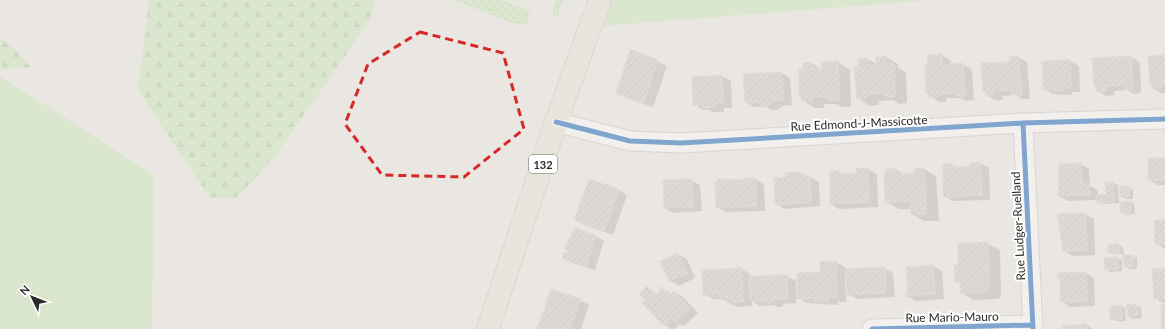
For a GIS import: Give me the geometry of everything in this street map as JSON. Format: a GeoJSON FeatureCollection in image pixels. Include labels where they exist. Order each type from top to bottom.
{"type":"FeatureCollection","features":[{"type":"Feature","properties":{"kind":"main road","name":"132"},"geometry":{"type":"LineString","coordinates":[[488,329],[556,122],[600,0]]}},
{"type":"Feature","properties":{"kind":"street","name":"Rue Edmond-J-Massicotte"},"geometry":{"type":"LineString","coordinates":[[556,122],[630,141],[681,143],[1023,123],[1165,118]]}},
{"type":"Feature","properties":{"kind":"street","name":"Rue Ludger-Ruelland"},"geometry":{"type":"LineString","coordinates":[[1023,123],[1033,327]]}},
{"type":"Feature","properties":{"kind":"street","name":"Rue Mario-Mauro"},"geometry":{"type":"LineString","coordinates":[[872,329],[1033,327]]}},
{"type":"Feature","properties":{"kind":"highlighted area"},"geometry":{"type":"Polygon","coordinates":[[[420,32],[503,53],[524,129],[464,177],[382,175],[345,124],[368,64],[420,32]]]}},
{"type":"Feature","properties":{"kind":"green space"},"geometry":{"type":"Polygon","coordinates":[[[149,0],[375,0],[369,22],[272,160],[236,198],[210,198],[138,90],[149,0]]]}},
{"type":"Feature","properties":{"kind":"green space"},"geometry":{"type":"Polygon","coordinates":[[[454,0],[502,0],[530,12],[526,25],[509,22],[454,0]]]}},
{"type":"Feature","properties":{"kind":"green space"},"geometry":{"type":"Polygon","coordinates":[[[556,0],[563,0],[557,18],[554,17],[552,12],[556,0]]]}},
{"type":"Feature","properties":{"kind":"green space"},"geometry":{"type":"Polygon","coordinates":[[[600,0],[931,0],[591,27],[600,0]]]}},
{"type":"Feature","properties":{"kind":"green space"},"geometry":{"type":"Polygon","coordinates":[[[0,37],[17,51],[30,67],[0,70],[0,37]]]}},
{"type":"Feature","properties":{"kind":"green space"},"geometry":{"type":"Polygon","coordinates":[[[0,76],[154,175],[152,329],[0,329],[0,76]]]}},
{"type":"Feature","properties":{"kind":"building"},"geometry":{"type":"Polygon","coordinates":[[[630,49],[658,60],[644,102],[616,94],[630,49]]]}},
{"type":"Feature","properties":{"kind":"building"},"geometry":{"type":"Polygon","coordinates":[[[942,54],[942,65],[963,63],[965,96],[957,96],[957,93],[938,94],[938,97],[929,98],[929,94],[926,94],[925,65],[928,65],[927,55],[942,54]]]}},
{"type":"Feature","properties":{"kind":"building"},"geometry":{"type":"Polygon","coordinates":[[[1165,55],[1165,84],[1161,84],[1161,88],[1151,88],[1148,56],[1165,55]]]}},
{"type":"Feature","properties":{"kind":"building"},"geometry":{"type":"Polygon","coordinates":[[[886,56],[886,64],[894,64],[895,97],[885,97],[885,93],[866,94],[867,98],[857,99],[854,67],[858,66],[858,58],[867,58],[867,65],[876,65],[876,57],[886,56]]]}},
{"type":"Feature","properties":{"kind":"building"},"geometry":{"type":"Polygon","coordinates":[[[1018,56],[1022,94],[1012,94],[1012,90],[994,91],[994,95],[985,95],[985,92],[983,92],[981,63],[1009,62],[1009,57],[1018,56]]]}},
{"type":"Feature","properties":{"kind":"building"},"geometry":{"type":"Polygon","coordinates":[[[1131,56],[1133,89],[1124,89],[1124,85],[1106,86],[1106,91],[1096,91],[1096,87],[1094,87],[1092,58],[1131,56]]]}},
{"type":"Feature","properties":{"kind":"building"},"geometry":{"type":"Polygon","coordinates":[[[1070,60],[1071,87],[1064,88],[1064,91],[1043,89],[1042,61],[1070,60]]]}},
{"type":"Feature","properties":{"kind":"building"},"geometry":{"type":"Polygon","coordinates":[[[838,61],[839,100],[829,100],[829,97],[812,97],[812,101],[802,101],[801,98],[799,98],[799,69],[803,69],[803,63],[812,62],[812,68],[822,68],[821,62],[838,61]]]}},
{"type":"Feature","properties":{"kind":"building"},"geometry":{"type":"Polygon","coordinates":[[[782,72],[783,100],[773,101],[768,106],[762,106],[757,102],[745,103],[743,74],[782,72]]]}},
{"type":"Feature","properties":{"kind":"building"},"geometry":{"type":"Polygon","coordinates":[[[722,75],[723,103],[715,104],[715,107],[703,108],[703,105],[693,106],[692,77],[722,75]]]}},
{"type":"Feature","properties":{"kind":"building"},"geometry":{"type":"Polygon","coordinates":[[[1148,158],[1165,158],[1165,180],[1148,180],[1148,158]]]}},
{"type":"Feature","properties":{"kind":"building"},"geometry":{"type":"Polygon","coordinates":[[[980,162],[982,195],[943,197],[943,164],[951,163],[951,167],[970,166],[969,163],[980,162]]]}},
{"type":"Feature","properties":{"kind":"building"},"geometry":{"type":"Polygon","coordinates":[[[1081,163],[1082,184],[1089,184],[1090,195],[1058,196],[1059,164],[1081,163]]]}},
{"type":"Feature","properties":{"kind":"building"},"geometry":{"type":"Polygon","coordinates":[[[856,168],[868,168],[869,202],[830,204],[830,171],[839,171],[839,174],[856,173],[856,168]]]}},
{"type":"Feature","properties":{"kind":"building"},"geometry":{"type":"Polygon","coordinates":[[[896,168],[896,174],[914,173],[914,169],[924,168],[926,214],[911,215],[910,201],[885,203],[884,173],[886,173],[886,169],[896,168]]]}},
{"type":"Feature","properties":{"kind":"building"},"geometry":{"type":"Polygon","coordinates":[[[803,172],[803,176],[810,176],[811,202],[775,205],[774,178],[786,177],[785,173],[803,172]]]}},
{"type":"Feature","properties":{"kind":"building"},"geometry":{"type":"Polygon","coordinates":[[[744,178],[756,178],[756,206],[716,208],[715,182],[718,182],[717,179],[744,180],[744,178]]]}},
{"type":"Feature","properties":{"kind":"building"},"geometry":{"type":"Polygon","coordinates":[[[589,179],[619,189],[604,231],[574,220],[589,179]]]}},
{"type":"Feature","properties":{"kind":"building"},"geometry":{"type":"Polygon","coordinates":[[[692,179],[693,207],[664,208],[663,180],[692,179]]]}},
{"type":"Feature","properties":{"kind":"building"},"geometry":{"type":"Polygon","coordinates":[[[1105,182],[1113,182],[1115,201],[1097,203],[1096,195],[1106,194],[1105,182]]]}},
{"type":"Feature","properties":{"kind":"building"},"geometry":{"type":"Polygon","coordinates":[[[1120,186],[1129,186],[1129,197],[1120,197],[1120,186]]]}},
{"type":"Feature","properties":{"kind":"building"},"geometry":{"type":"Polygon","coordinates":[[[1130,201],[1131,212],[1121,213],[1120,202],[1130,201]]]}},
{"type":"Feature","properties":{"kind":"building"},"geometry":{"type":"Polygon","coordinates":[[[1085,213],[1087,250],[1063,251],[1057,214],[1085,213]]]}},
{"type":"Feature","properties":{"kind":"building"},"geometry":{"type":"Polygon","coordinates":[[[1165,219],[1165,244],[1155,244],[1154,220],[1165,219]]]}},
{"type":"Feature","properties":{"kind":"building"},"geometry":{"type":"Polygon","coordinates":[[[575,228],[596,235],[586,266],[562,258],[564,252],[567,253],[568,250],[565,249],[569,238],[571,239],[572,231],[574,232],[575,228]]]}},
{"type":"Feature","properties":{"kind":"building"},"geometry":{"type":"Polygon","coordinates":[[[988,242],[989,289],[985,292],[960,293],[960,282],[955,282],[954,265],[958,265],[958,243],[988,242]]]}},
{"type":"Feature","properties":{"kind":"building"},"geometry":{"type":"Polygon","coordinates":[[[1119,244],[1120,252],[1108,253],[1108,245],[1119,244]]]}},
{"type":"Feature","properties":{"kind":"building"},"geometry":{"type":"Polygon","coordinates":[[[678,253],[687,273],[669,281],[660,261],[678,253]]]}},
{"type":"Feature","properties":{"kind":"building"},"geometry":{"type":"Polygon","coordinates":[[[1123,255],[1133,255],[1133,267],[1124,267],[1123,255]]]}},
{"type":"Feature","properties":{"kind":"building"},"geometry":{"type":"Polygon","coordinates":[[[1117,257],[1118,269],[1105,270],[1104,258],[1117,257]]]}},
{"type":"Feature","properties":{"kind":"building"},"geometry":{"type":"Polygon","coordinates":[[[820,261],[836,261],[837,297],[829,297],[829,301],[814,301],[814,298],[797,299],[797,273],[820,272],[820,261]]]}},
{"type":"Feature","properties":{"kind":"building"},"geometry":{"type":"Polygon","coordinates":[[[933,265],[935,294],[906,296],[906,292],[908,292],[906,267],[933,265]]]}},
{"type":"Feature","properties":{"kind":"building"},"geometry":{"type":"Polygon","coordinates":[[[885,267],[886,293],[847,295],[845,269],[885,267]]]}},
{"type":"Feature","properties":{"kind":"building"},"geometry":{"type":"Polygon","coordinates":[[[742,268],[743,302],[727,303],[727,297],[719,298],[719,294],[703,295],[702,270],[742,268]]]}},
{"type":"Feature","properties":{"kind":"building"},"geometry":{"type":"Polygon","coordinates":[[[1165,268],[1165,298],[1154,299],[1152,269],[1165,268]]]}},
{"type":"Feature","properties":{"kind":"building"},"geometry":{"type":"Polygon","coordinates":[[[1086,272],[1087,301],[1060,302],[1060,279],[1058,279],[1057,273],[1086,272]]]}},
{"type":"Feature","properties":{"kind":"building"},"geometry":{"type":"Polygon","coordinates":[[[787,275],[788,298],[775,299],[773,302],[767,303],[764,301],[750,301],[749,276],[787,275]]]}},
{"type":"Feature","properties":{"kind":"building"},"geometry":{"type":"Polygon","coordinates":[[[647,286],[655,295],[661,289],[661,286],[669,294],[674,291],[690,308],[675,322],[671,318],[664,326],[642,303],[645,300],[639,294],[647,286]]]}},
{"type":"Feature","properties":{"kind":"building"},"geometry":{"type":"Polygon","coordinates":[[[551,289],[581,299],[570,329],[537,329],[551,289]]]}},
{"type":"Feature","properties":{"kind":"building"},"geometry":{"type":"Polygon","coordinates":[[[1136,304],[1138,315],[1128,317],[1126,305],[1136,304]]]}},
{"type":"Feature","properties":{"kind":"building"},"geometry":{"type":"Polygon","coordinates":[[[1121,305],[1122,319],[1110,319],[1110,306],[1121,305]]]}},
{"type":"Feature","properties":{"kind":"building"},"geometry":{"type":"Polygon","coordinates":[[[1161,305],[1165,305],[1165,329],[1161,329],[1161,305]]]}},
{"type":"Feature","properties":{"kind":"building"},"geometry":{"type":"Polygon","coordinates":[[[1087,324],[1087,329],[1062,329],[1062,326],[1087,324]]]}},
{"type":"Feature","properties":{"kind":"cycle path"},"geometry":{"type":"LineString","coordinates":[[556,122],[630,141],[681,143],[1023,123],[1165,119]]}},
{"type":"Feature","properties":{"kind":"cycle path"},"geometry":{"type":"LineString","coordinates":[[1023,123],[1033,329]]}},
{"type":"Feature","properties":{"kind":"cycle path"},"geometry":{"type":"LineString","coordinates":[[872,329],[1033,325]]}}]}
